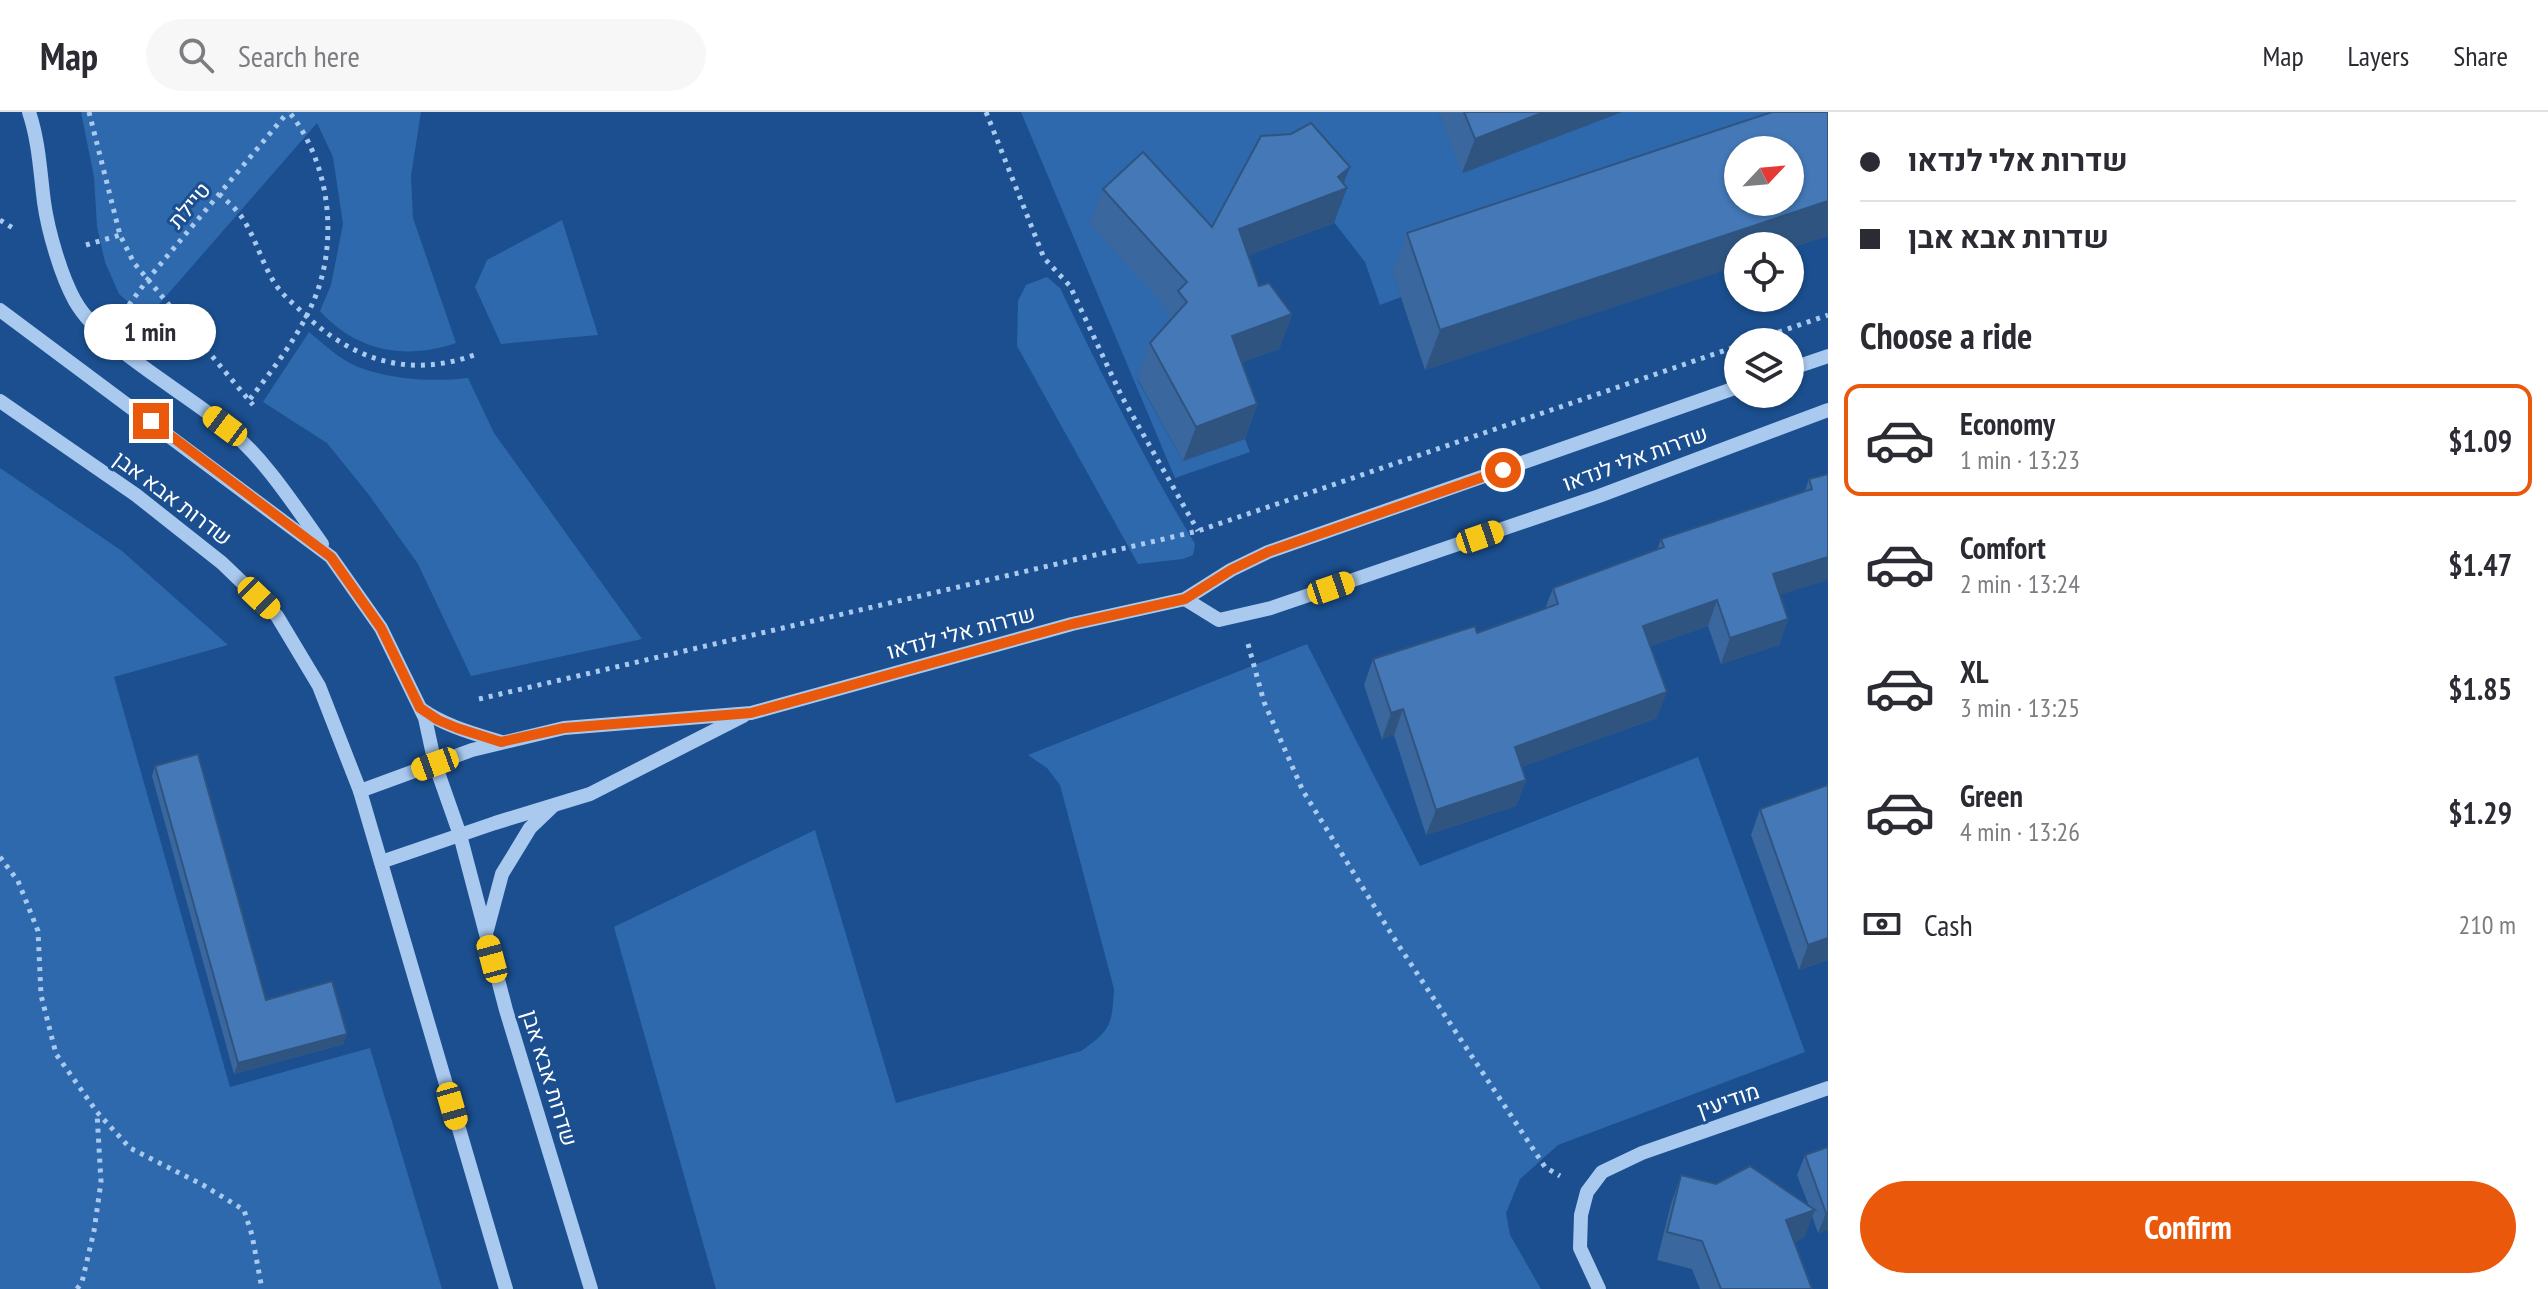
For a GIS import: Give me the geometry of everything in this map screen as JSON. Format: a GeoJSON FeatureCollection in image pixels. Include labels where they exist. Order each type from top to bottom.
{"type":"FeatureCollection","features":[{"type":"Feature","properties":{"kind":"street"},"geometry":{"type":"LineString","coordinates":[[29,112],[37,135],[45,206],[75,301],[96,330],[225,426],[264,463],[331,557]]}},
{"type":"Feature","properties":{"kind":"street","name":"שדרות אבא אבן"},"geometry":{"type":"LineString","coordinates":[[0,310],[331,557],[381,628],[425,718],[435,764],[460,835],[506,1010],[591,1289]]}},
{"type":"Feature","properties":{"kind":"street"},"geometry":{"type":"LineString","coordinates":[[1804,364],[1828,356]]}},
{"type":"Feature","properties":{"kind":"street","name":"שדרות אלי לנדאו"},"geometry":{"type":"LineString","coordinates":[[360,791],[501,742],[564,728],[751,713],[1072,624],[1185,599],[1231,570],[1268,552],[1724,392]]}},
{"type":"Feature","properties":{"kind":"street","name":"שדרות אבא אבן"},"geometry":{"type":"LineString","coordinates":[[0,401],[136,495],[222,563],[277,616],[319,686],[360,791],[506,1289]]}},
{"type":"Feature","properties":{"kind":"street","name":"שדרות אלי לנדאו"},"geometry":{"type":"LineString","coordinates":[[1185,599],[1219,620],[1271,608],[1599,496],[1828,410]]}},
{"type":"Feature","properties":{"kind":"street"},"geometry":{"type":"LineString","coordinates":[[420,708],[447,724],[501,742]]}},
{"type":"Feature","properties":{"kind":"street","name":"שדרות אלי לנדאו"},"geometry":{"type":"LineString","coordinates":[[381,862],[590,794],[751,713]]}},
{"type":"Feature","properties":{"kind":"street"},"geometry":{"type":"LineString","coordinates":[[485,934],[502,874],[530,828],[554,804]]}},
{"type":"Feature","properties":{"kind":"street","name":"מודיעין"},"geometry":{"type":"LineString","coordinates":[[1587,1192],[1602,1172],[1642,1153],[1828,1088]]}},
{"type":"Feature","properties":{"kind":"street"},"geometry":{"type":"LineString","coordinates":[[1587,1192],[1581,1215],[1580,1248],[1599,1289]]}},
{"type":"Feature","properties":{"kind":"path"},"geometry":{"type":"LineString","coordinates":[[89,112],[120,235],[134,263],[250,399],[257,413]]}},
{"type":"Feature","properties":{"kind":"path"},"geometry":{"type":"LineString","coordinates":[[250,399],[306,315],[321,279],[328,227],[323,184],[304,130],[289,112]]}},
{"type":"Feature","properties":{"kind":"path","name":"טיילת"},"geometry":{"type":"LineString","coordinates":[[118,321],[148,279],[289,112]]}},
{"type":"Feature","properties":{"kind":"path"},"geometry":{"type":"LineString","coordinates":[[986,112],[1044,258],[1070,286],[1122,397],[1198,531]]}},
{"type":"Feature","properties":{"kind":"path"},"geometry":{"type":"LineString","coordinates":[[219,194],[242,216],[274,283],[331,338],[361,354],[392,364],[426,367],[456,362],[477,354]]}},
{"type":"Feature","properties":{"kind":"path"},"geometry":{"type":"LineString","coordinates":[[1790,328],[1828,315]]}},
{"type":"Feature","properties":{"kind":"path"},"geometry":{"type":"LineString","coordinates":[[474,701],[1198,531],[1724,351]]}},
{"type":"Feature","properties":{"kind":"path"},"geometry":{"type":"LineString","coordinates":[[1244,630],[1264,702],[1303,791],[1397,943],[1545,1167],[1587,1192]]}},
{"type":"Feature","properties":{"kind":"path"},"geometry":{"type":"LineString","coordinates":[[0,857],[18,881],[38,931],[41,995],[56,1054],[97,1112],[130,1148],[244,1210],[262,1289]]}},
{"type":"Feature","properties":{"kind":"path"},"geometry":{"type":"LineString","coordinates":[[77,1289],[82,1282],[94,1231],[101,1182],[97,1112]]}},
{"type":"Feature","properties":{"kind":"shaded area"},"geometry":{"type":"Polygon","coordinates":[[[81,112],[421,112],[411,176],[413,218],[456,343],[419,351],[383,349],[350,336],[320,311],[331,285],[343,224],[333,157],[317,123],[147,318],[119,294],[105,262],[97,227],[94,177],[81,112]]]}},
{"type":"Feature","properties":{"kind":"shaded area"},"geometry":{"type":"Polygon","coordinates":[[[1021,112],[1438,112],[1463,173],[1622,112],[1828,112],[1828,128],[1795,136],[1724,136],[1724,155],[1393,272],[1401,297],[1380,305],[1365,262],[1326,212],[1298,158],[1174,317],[1174,337],[1137,379],[1183,461],[1245,439],[1250,452],[1175,478],[1021,112]]]}},
{"type":"Feature","properties":{"kind":"shaded area"},"geometry":{"type":"Polygon","coordinates":[[[562,220],[598,335],[501,344],[475,287],[487,260],[562,220]]]}},
{"type":"Feature","properties":{"kind":"shaded area"},"geometry":{"type":"Polygon","coordinates":[[[1047,277],[1060,288],[1124,418],[1195,544],[1193,555],[1138,564],[1017,346],[1018,301],[1026,285],[1047,277]]]}},
{"type":"Feature","properties":{"kind":"shaded area"},"geometry":{"type":"Polygon","coordinates":[[[309,332],[347,361],[374,372],[414,379],[468,378],[494,433],[642,639],[471,676],[418,564],[369,495],[327,443],[263,402],[309,332]]]}},
{"type":"Feature","properties":{"kind":"shaded area"},"geometry":{"type":"Polygon","coordinates":[[[0,468],[122,551],[228,645],[114,677],[230,1087],[370,1048],[442,1289],[0,1289],[0,468]]]}},
{"type":"Feature","properties":{"kind":"shaded area"},"geometry":{"type":"Polygon","coordinates":[[[1307,644],[1420,866],[1698,757],[1805,1052],[1558,1145],[1520,1179],[1506,1213],[1510,1235],[1541,1289],[716,1289],[614,927],[815,830],[896,1103],[1081,1051],[1099,1038],[1108,1026],[1114,989],[1060,785],[1047,768],[1028,755],[1307,644]]]}},
{"type":"Feature","properties":{"kind":"building"},"geometry":{"type":"Polygon","coordinates":[[[1464,112],[1544,112],[1475,139],[1464,112]]]}},
{"type":"Feature","properties":{"kind":"building"},"geometry":{"type":"Polygon","coordinates":[[[1772,112],[1828,112],[1828,201],[1804,209],[1804,136],[1724,136],[1724,216],[1783,216],[1735,232],[1724,232],[1724,236],[1440,330],[1407,233],[1772,112]]]}},
{"type":"Feature","properties":{"kind":"building"},"geometry":{"type":"Polygon","coordinates":[[[1311,123],[1350,167],[1338,177],[1347,188],[1239,229],[1259,286],[1269,283],[1292,314],[1232,336],[1257,404],[1196,427],[1150,343],[1187,302],[1178,291],[1187,282],[1103,189],[1143,152],[1212,227],[1261,136],[1291,134],[1311,123]]]}},
{"type":"Feature","properties":{"kind":"building"},"geometry":{"type":"Polygon","coordinates":[[[1828,474],[1828,557],[1773,574],[1788,619],[1730,638],[1717,600],[1643,626],[1667,692],[1515,747],[1526,780],[1436,810],[1403,709],[1391,713],[1373,659],[1475,626],[1477,633],[1558,604],[1553,588],[1664,547],[1661,539],[1812,489],[1809,479],[1828,474]]]}},
{"type":"Feature","properties":{"kind":"building"},"geometry":{"type":"Polygon","coordinates":[[[198,754],[266,1000],[332,981],[347,1034],[238,1063],[155,766],[198,754]]]}},
{"type":"Feature","properties":{"kind":"building"},"geometry":{"type":"Polygon","coordinates":[[[1828,785],[1828,938],[1808,945],[1760,809],[1828,785]]]}},
{"type":"Feature","properties":{"kind":"building"},"geometry":{"type":"Polygon","coordinates":[[[1828,1147],[1828,1213],[1826,1213],[1805,1155],[1828,1147]]]}},
{"type":"Feature","properties":{"kind":"building"},"geometry":{"type":"Polygon","coordinates":[[[1750,1166],[1815,1210],[1786,1220],[1812,1289],[1721,1289],[1702,1241],[1667,1232],[1681,1175],[1716,1184],[1750,1166]]]}},
{"type":"Feature","properties":{"kind":"route"},"geometry":{"type":"LineString","coordinates":[[151,421],[331,557],[381,628],[420,708],[457,728],[501,742],[564,728],[751,713],[1072,624],[1185,599],[1231,570],[1268,552],[1503,470]]}}]}
